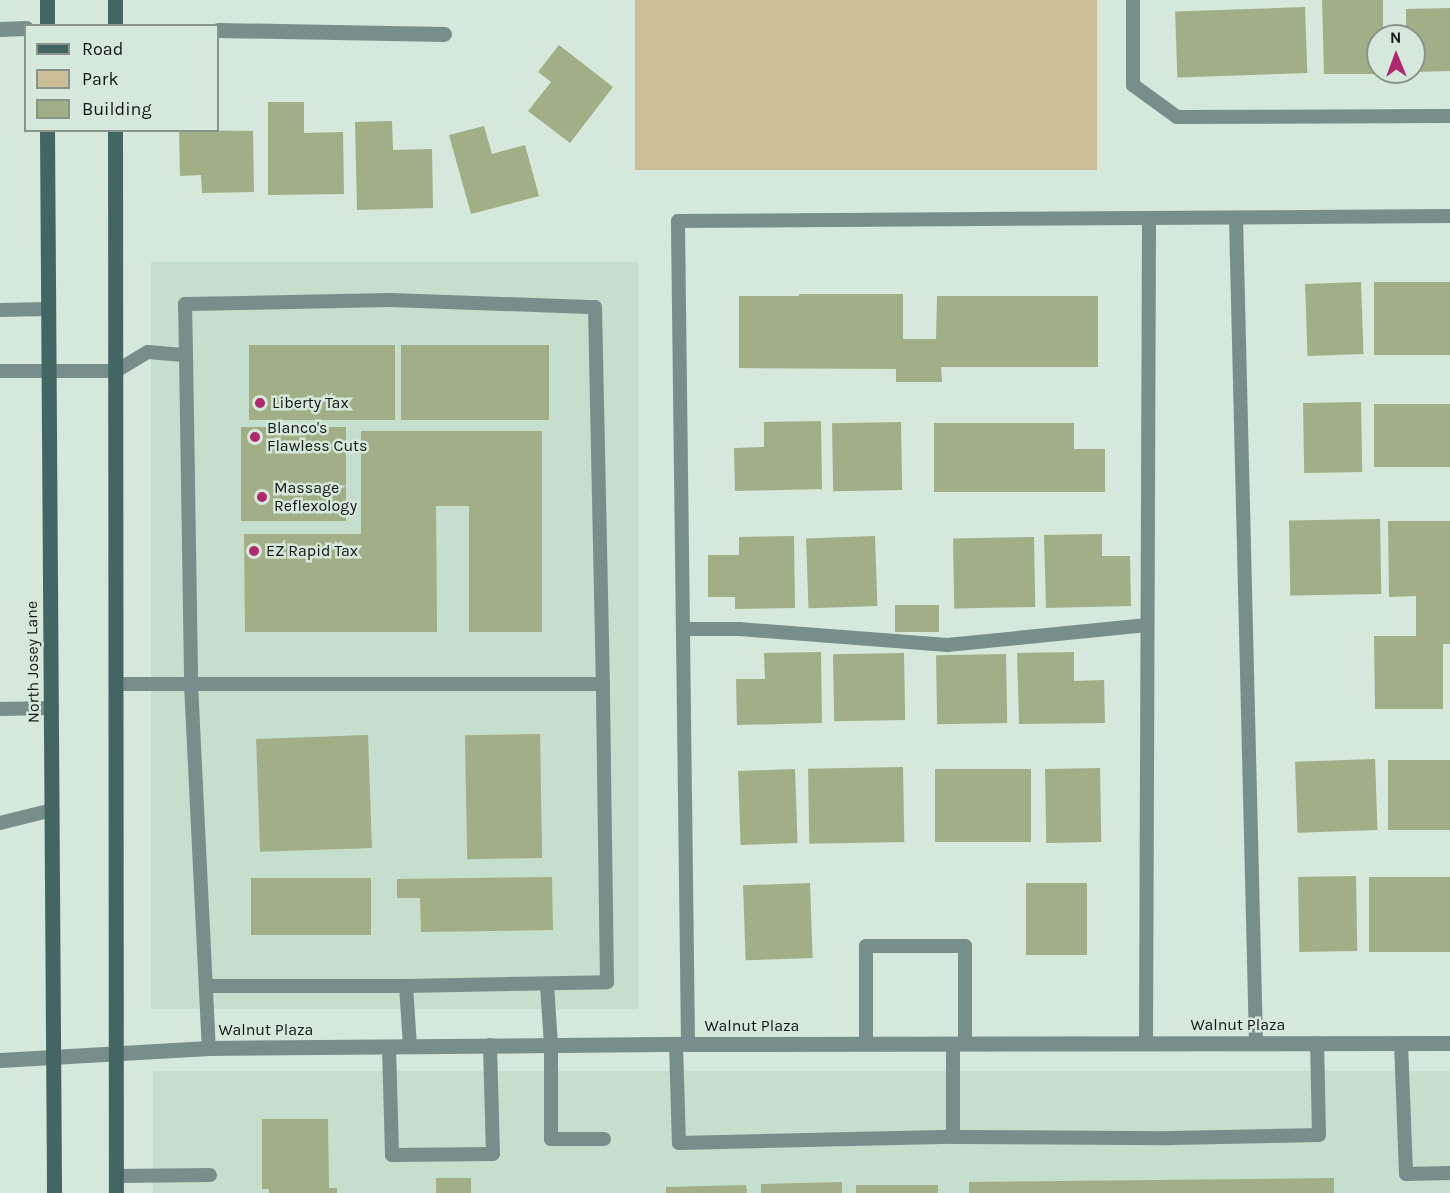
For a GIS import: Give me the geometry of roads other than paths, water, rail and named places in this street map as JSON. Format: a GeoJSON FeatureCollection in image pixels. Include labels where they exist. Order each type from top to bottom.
{"type":"FeatureCollection","features":[{"type":"Feature","properties":{"kind":"main road"},"geometry":{"type":"LineString","coordinates":[[47,0],[47,24]]}},
{"type":"Feature","properties":{"kind":"main road"},"geometry":{"type":"LineString","coordinates":[[115,0],[115,24]]}},
{"type":"Feature","properties":{"kind":"main road","name":"North Josey Lane"},"geometry":{"type":"LineString","coordinates":[[47,132],[55,1056],[54,1193]]}},
{"type":"Feature","properties":{"kind":"main road"},"geometry":{"type":"LineString","coordinates":[[116,132],[116,1193]]}},
{"type":"Feature","properties":{"kind":"street"},"geometry":{"type":"LineString","coordinates":[[0,29],[24,28]]}},
{"type":"Feature","properties":{"kind":"street"},"geometry":{"type":"LineString","coordinates":[[219,30],[444,34]]}},
{"type":"Feature","properties":{"kind":"street","name":"Walnut Plaza"},"geometry":{"type":"LineString","coordinates":[[0,1060],[209,1048],[682,1044],[1450,1043]]}},
{"type":"Feature","properties":{"kind":"lane"},"geometry":{"type":"LineString","coordinates":[[1133,0],[1133,85],[1177,117],[1450,116]]}},
{"type":"Feature","properties":{"kind":"lane"},"geometry":{"type":"LineString","coordinates":[[1317,1043],[1319,1135],[952,1137],[679,1143],[682,1044],[683,629],[678,221],[1450,216]]}},
{"type":"Feature","properties":{"kind":"lane"},"geometry":{"type":"LineString","coordinates":[[1146,1044],[1149,218]]}},
{"type":"Feature","properties":{"kind":"lane"},"geometry":{"type":"LineString","coordinates":[[1236,218],[1256,1043]]}},
{"type":"Feature","properties":{"kind":"lane"},"geometry":{"type":"LineString","coordinates":[[206,986],[547,985],[607,982],[595,307],[390,300],[185,304],[192,684],[206,986],[209,1048]]}},
{"type":"Feature","properties":{"kind":"lane"},"geometry":{"type":"LineString","coordinates":[[0,310],[48,309]]}},
{"type":"Feature","properties":{"kind":"lane"},"geometry":{"type":"LineString","coordinates":[[0,371],[116,371],[148,352],[186,355]]}},
{"type":"Feature","properties":{"kind":"lane"},"geometry":{"type":"LineString","coordinates":[[683,629],[739,629],[947,645],[1147,625]]}},
{"type":"Feature","properties":{"kind":"lane"},"geometry":{"type":"LineString","coordinates":[[116,684],[603,684]]}},
{"type":"Feature","properties":{"kind":"lane"},"geometry":{"type":"LineString","coordinates":[[0,709],[52,708]]}},
{"type":"Feature","properties":{"kind":"lane"},"geometry":{"type":"LineString","coordinates":[[0,823],[52,810]]}},
{"type":"Feature","properties":{"kind":"lane"},"geometry":{"type":"LineString","coordinates":[[866,1044],[866,946],[965,946],[952,1137]]}},
{"type":"Feature","properties":{"kind":"lane"},"geometry":{"type":"LineString","coordinates":[[547,985],[551,1045],[551,1139],[604,1139]]}},
{"type":"Feature","properties":{"kind":"lane"},"geometry":{"type":"LineString","coordinates":[[406,986],[410,1046]]}},
{"type":"Feature","properties":{"kind":"lane"},"geometry":{"type":"LineString","coordinates":[[1401,1043],[1406,1174],[1450,1173]]}},
{"type":"Feature","properties":{"kind":"lane"},"geometry":{"type":"LineString","coordinates":[[389,1047],[392,1155],[493,1154],[490,1046]]}},
{"type":"Feature","properties":{"kind":"lane"},"geometry":{"type":"LineString","coordinates":[[116,1176],[210,1175]]}},
{"type":"Feature","properties":{"kind":"place","name":"Liberty Tax"},"geometry":{"type":"Point","coordinates":[260,403]}},
{"type":"Feature","properties":{"kind":"place","name":"Blanco's Flawless Cuts"},"geometry":{"type":"Point","coordinates":[255,437]}},
{"type":"Feature","properties":{"kind":"place","name":"Massage Reflexology"},"geometry":{"type":"Point","coordinates":[262,497]}},
{"type":"Feature","properties":{"kind":"place","name":"EZ Rapid Tax"},"geometry":{"type":"Point","coordinates":[254,551]}}]}
